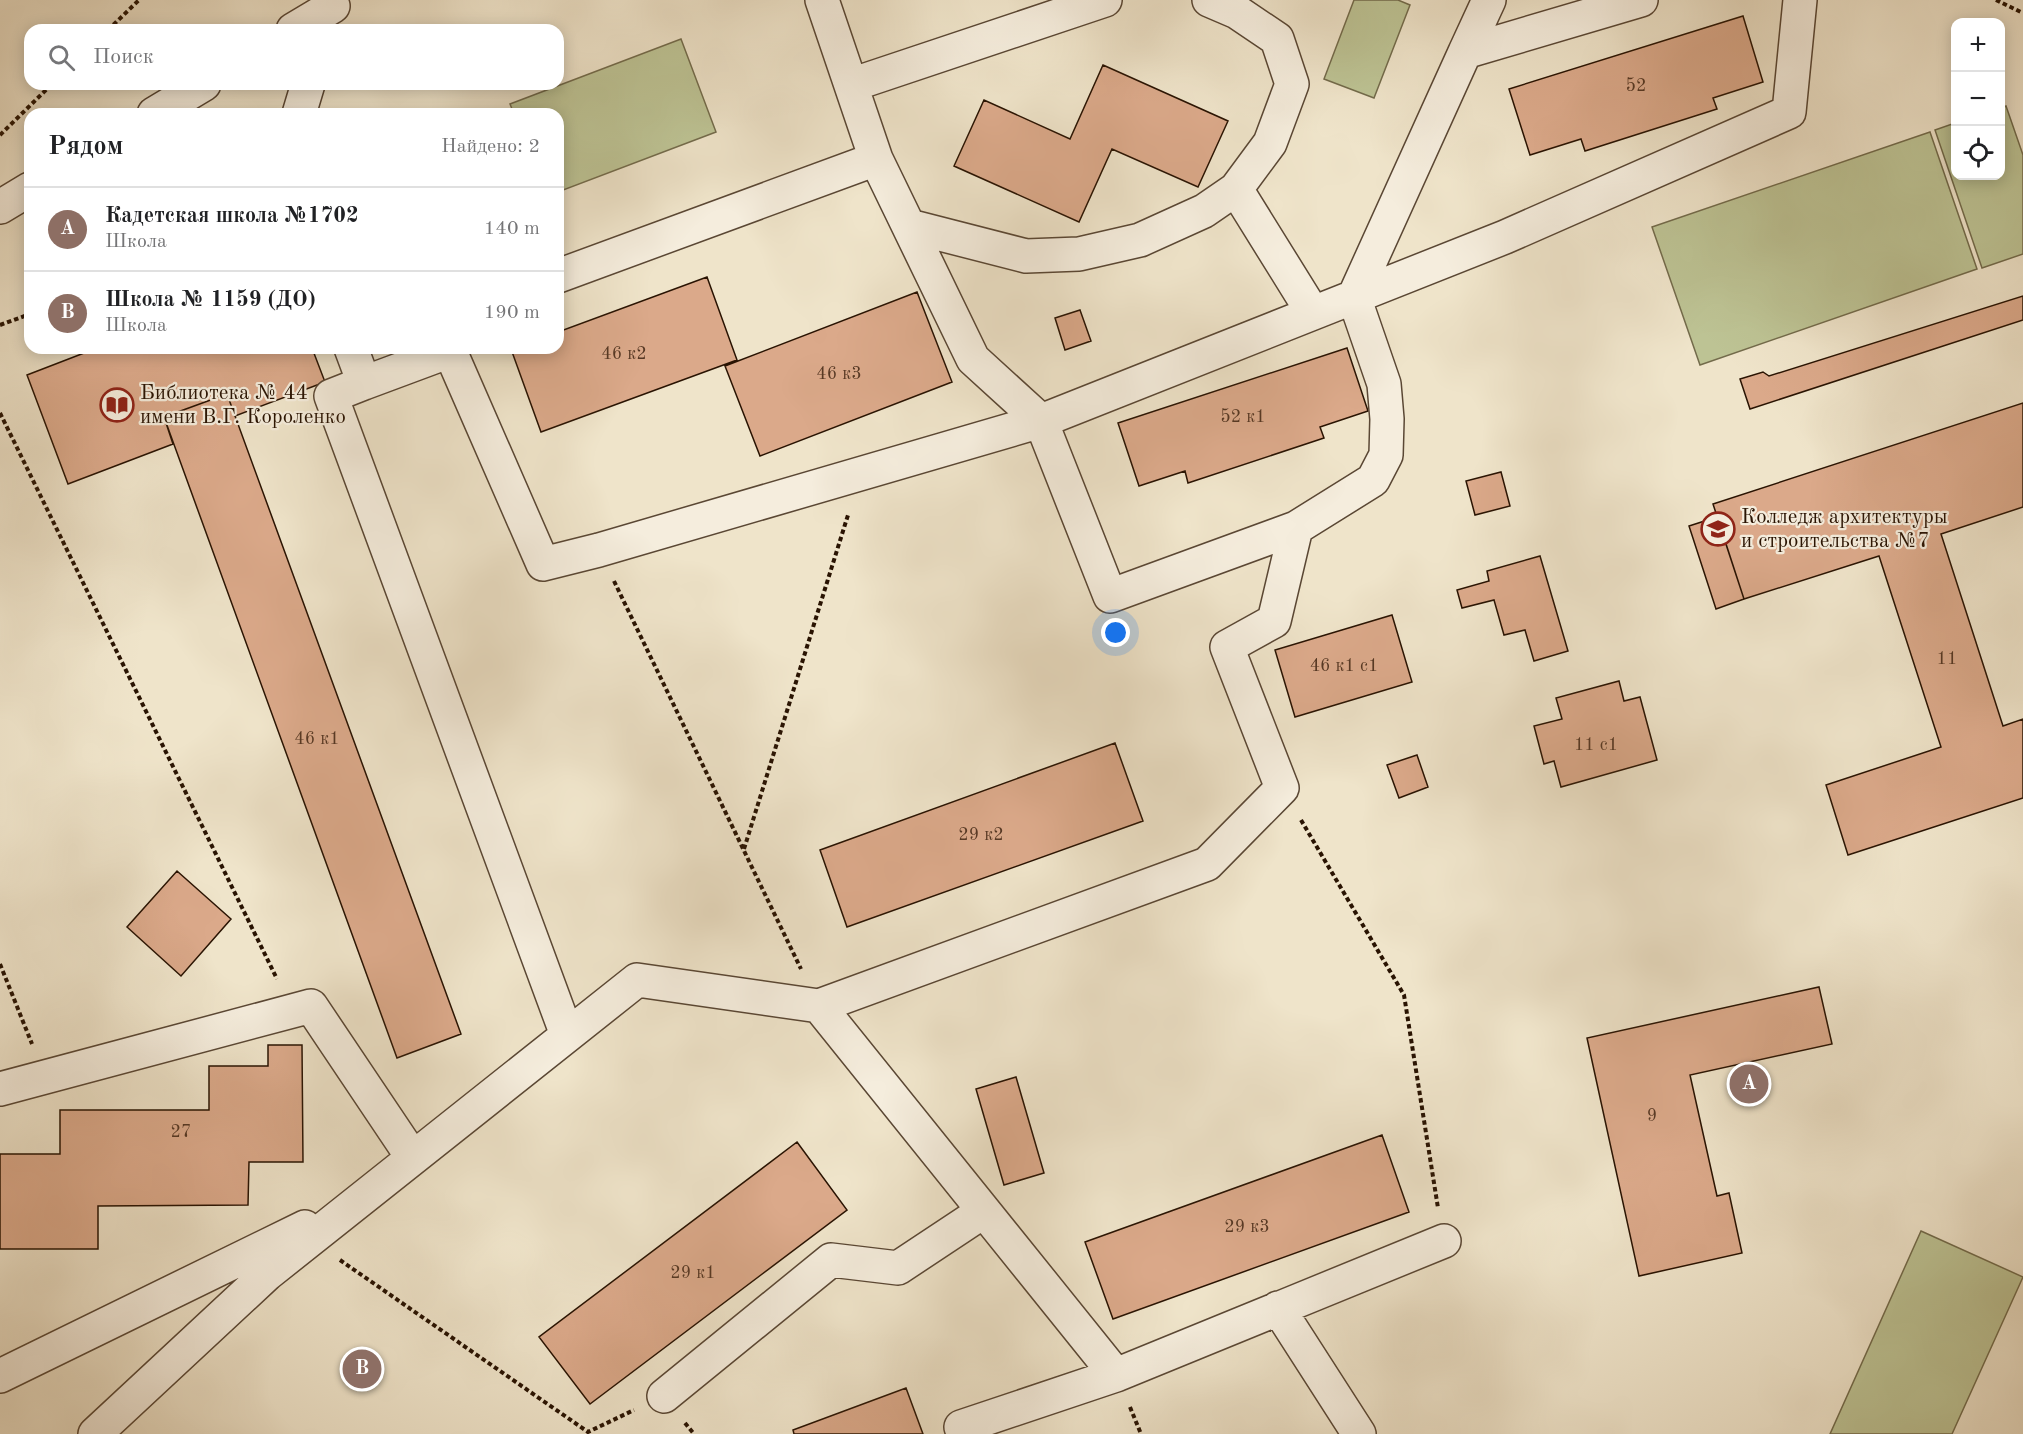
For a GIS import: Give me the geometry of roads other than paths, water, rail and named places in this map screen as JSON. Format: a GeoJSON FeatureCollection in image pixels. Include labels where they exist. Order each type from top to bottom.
{"type":"FeatureCollection","features":[{"type":"Feature","properties":{"kind":"lane"},"geometry":{"type":"LineString","coordinates":[[822,0],[876,159],[973,359],[1041,421],[1110,596],[1296,528],[1373,480],[1386,455],[1387,419],[1384,384],[1354,297],[1489,0]]}},
{"type":"Feature","properties":{"kind":"lane"},"geometry":{"type":"LineString","coordinates":[[851,86],[1105,0]]}},
{"type":"Feature","properties":{"kind":"lane"},"geometry":{"type":"LineString","coordinates":[[909,226],[1026,256],[1079,254],[1140,240],[1204,212],[1236,189],[1270,142],[1292,84],[1278,39],[1237,12],[1209,0]]}},
{"type":"Feature","properties":{"kind":"lane"},"geometry":{"type":"LineString","coordinates":[[1465,52],[1641,0]]}},
{"type":"Feature","properties":{"kind":"lane"},"geometry":{"type":"LineString","coordinates":[[453,354],[543,564],[599,550],[1041,421],[1505,237],[1789,112],[1800,0]]}},
{"type":"Feature","properties":{"kind":"lane"},"geometry":{"type":"LineString","coordinates":[[306,24],[331,12]]}},
{"type":"Feature","properties":{"kind":"lane"},"geometry":{"type":"LineString","coordinates":[[164,108],[194,90]]}},
{"type":"Feature","properties":{"kind":"lane"},"geometry":{"type":"LineString","coordinates":[[301,108],[306,90]]}},
{"type":"Feature","properties":{"kind":"lane"},"geometry":{"type":"LineString","coordinates":[[564,274],[876,159]]}},
{"type":"Feature","properties":{"kind":"lane"},"geometry":{"type":"LineString","coordinates":[[1236,189],[1313,313]]}},
{"type":"Feature","properties":{"kind":"lane"},"geometry":{"type":"LineString","coordinates":[[0,207],[24,193]]}},
{"type":"Feature","properties":{"kind":"lane"},"geometry":{"type":"LineString","coordinates":[[353,354],[364,383]]}},
{"type":"Feature","properties":{"kind":"lane"},"geometry":{"type":"LineString","coordinates":[[440,354],[331,396],[567,1035]]}},
{"type":"Feature","properties":{"kind":"lane"},"geometry":{"type":"LineString","coordinates":[[95,1434],[267,1274],[637,980],[819,1006],[1207,864],[1282,788],[1227,647],[1274,621],[1296,528]]}},
{"type":"Feature","properties":{"kind":"lane"},"geometry":{"type":"LineString","coordinates":[[0,1089],[311,1006],[413,1158]]}},
{"type":"Feature","properties":{"kind":"lane"},"geometry":{"type":"LineString","coordinates":[[819,1006],[1116,1375]]}},
{"type":"Feature","properties":{"kind":"lane"},"geometry":{"type":"LineString","coordinates":[[0,1376],[361,1200]]}},
{"type":"Feature","properties":{"kind":"lane"},"geometry":{"type":"LineString","coordinates":[[664,1396],[831,1260],[898,1268],[984,1211]]}},
{"type":"Feature","properties":{"kind":"lane"},"geometry":{"type":"LineString","coordinates":[[961,1427],[1116,1375],[1444,1241]]}},
{"type":"Feature","properties":{"kind":"lane"},"geometry":{"type":"LineString","coordinates":[[1278,1308],[1359,1434]]}},
{"type":"Feature","properties":{"kind":"place","name":"Библиотека № 44 имени В.Г. Короленко"},"geometry":{"type":"Point","coordinates":[117,405]}},
{"type":"Feature","properties":{"kind":"place","name":"Колледж архитектуры и строительства №7"},"geometry":{"type":"Point","coordinates":[1718,529]}},
{"type":"Feature","properties":{"kind":"place","name":"Кадетская школа №1702"},"geometry":{"type":"Point","coordinates":[1749,1084]}},
{"type":"Feature","properties":{"kind":"place","name":"Школа № 1159 (ДО)"},"geometry":{"type":"Point","coordinates":[362,1369]}}]}
